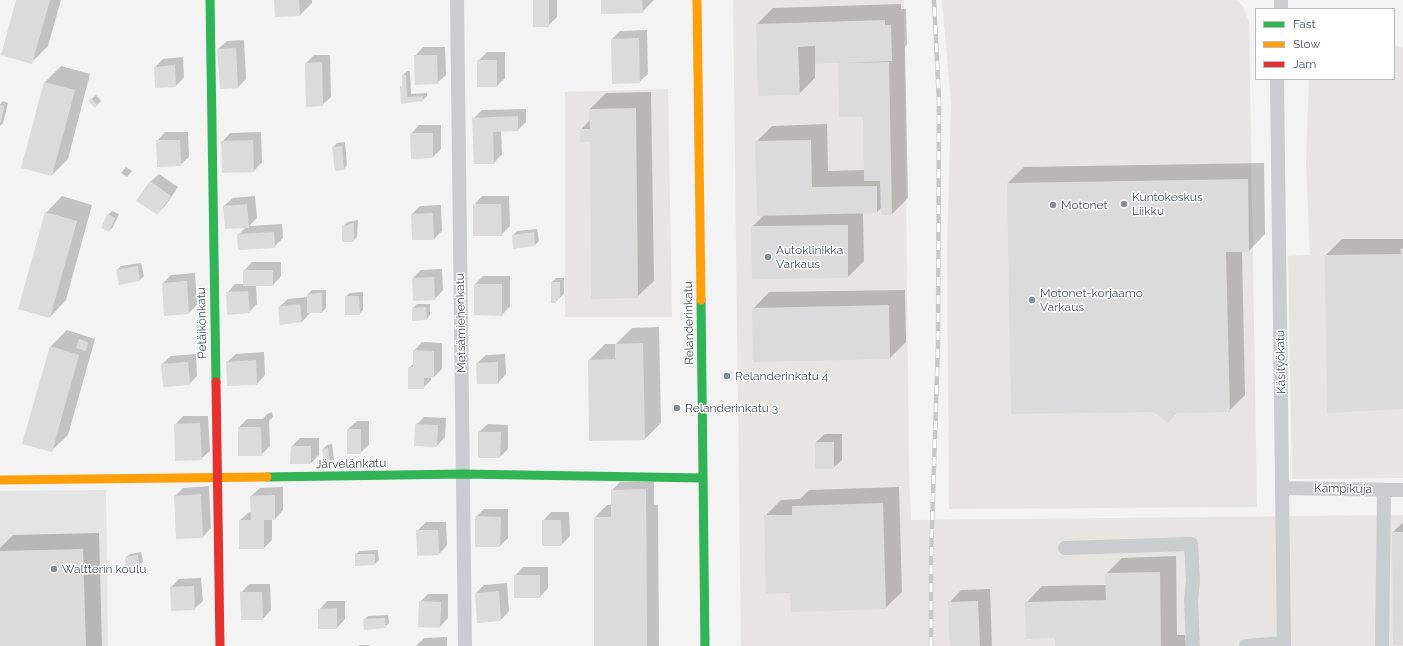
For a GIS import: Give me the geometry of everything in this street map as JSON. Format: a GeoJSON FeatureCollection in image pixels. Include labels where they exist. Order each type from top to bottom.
{"type":"FeatureCollection","features":[{"type":"Feature","properties":{"kind":"street","name":"Petäikönkatu"},"geometry":{"type":"LineString","coordinates":[[210,0],[216,478],[220,646]]}},
{"type":"Feature","properties":{"kind":"street","name":"Metsämiehenkatu"},"geometry":{"type":"LineString","coordinates":[[457,0],[465,646]]}},
{"type":"Feature","properties":{"kind":"street","name":"Relanderinkatu"},"geometry":{"type":"LineString","coordinates":[[697,0],[705,646]]}},
{"type":"Feature","properties":{"kind":"street","name":"Käsityökatu"},"geometry":{"type":"LineString","coordinates":[[1277,80],[1284,645]]}},
{"type":"Feature","properties":{"kind":"street","name":"Järvelänkatu"},"geometry":{"type":"LineString","coordinates":[[0,480],[463,474],[703,478]]}},
{"type":"Feature","properties":{"kind":"street","name":"Kampikuja"},"geometry":{"type":"LineString","coordinates":[[1282,488],[1403,490]]}},
{"type":"Feature","properties":{"kind":"street"},"geometry":{"type":"LineString","coordinates":[[1382,646],[1384,490]]}},
{"type":"Feature","properties":{"kind":"street"},"geometry":{"type":"LineString","coordinates":[[1065,548],[1190,544],[1193,580],[1191,600],[1192,646]]}},
{"type":"Feature","properties":{"kind":"street"},"geometry":{"type":"LineString","coordinates":[[1246,646],[1284,645]]}},
{"type":"Feature","properties":{"kind":"shaded area"},"geometry":{"type":"Polygon","coordinates":[[[733,0],[904,0],[909,474],[911,520],[1403,515],[1403,646],[741,646],[733,0]]]}},
{"type":"Feature","properties":{"kind":"shaded area"},"geometry":{"type":"Polygon","coordinates":[[[942,0],[1236,0],[1242,5],[1249,21],[1257,507],[949,509],[947,246],[951,104],[942,0]]]}},
{"type":"Feature","properties":{"kind":"shaded area"},"geometry":{"type":"Polygon","coordinates":[[[1395,45],[1403,48],[1403,478],[1292,479],[1288,256],[1310,255],[1306,163],[1309,80],[1395,80],[1395,45]]]}},
{"type":"Feature","properties":{"kind":"shaded area"},"geometry":{"type":"Polygon","coordinates":[[[668,89],[672,317],[565,317],[565,92],[668,89]]]}},
{"type":"Feature","properties":{"kind":"shaded area","name":"Waltterin koulu"},"geometry":{"type":"Polygon","coordinates":[[[106,490],[108,646],[0,646],[0,491],[106,490]]]}},
{"type":"Feature","properties":{"kind":"building"},"geometry":{"type":"Polygon","coordinates":[[[16,0],[50,0],[32,64],[1,55],[16,0]]]}},
{"type":"Feature","properties":{"kind":"building"},"geometry":{"type":"Polygon","coordinates":[[[274,0],[299,0],[300,16],[275,17],[274,0]]]}},
{"type":"Feature","properties":{"kind":"building"},"geometry":{"type":"Polygon","coordinates":[[[533,0],[549,0],[549,27],[533,27],[533,0]]]}},
{"type":"Feature","properties":{"kind":"building"},"geometry":{"type":"Polygon","coordinates":[[[601,0],[642,0],[643,13],[601,14],[601,0]]]}},
{"type":"Feature","properties":{"kind":"building"},"geometry":{"type":"Polygon","coordinates":[[[885,20],[885,25],[891,25],[892,61],[842,63],[889,62],[892,215],[881,215],[880,181],[864,181],[863,117],[839,117],[838,63],[815,64],[815,46],[798,47],[800,95],[758,96],[756,24],[885,20]]]}},
{"type":"Feature","properties":{"kind":"building"},"geometry":{"type":"Polygon","coordinates":[[[639,38],[640,83],[612,84],[611,39],[639,38]]]}},
{"type":"Feature","properties":{"kind":"building"},"geometry":{"type":"Polygon","coordinates":[[[236,48],[238,88],[220,89],[217,49],[236,48]]]}},
{"type":"Feature","properties":{"kind":"building"},"geometry":{"type":"Polygon","coordinates":[[[414,55],[437,55],[438,84],[415,85],[414,55]]]}},
{"type":"Feature","properties":{"kind":"building"},"geometry":{"type":"Polygon","coordinates":[[[477,60],[497,60],[497,87],[477,87],[477,60]]]}},
{"type":"Feature","properties":{"kind":"building"},"geometry":{"type":"Polygon","coordinates":[[[322,62],[323,106],[306,107],[305,63],[322,62]]]}},
{"type":"Feature","properties":{"kind":"building"},"geometry":{"type":"Polygon","coordinates":[[[175,65],[176,87],[155,88],[154,67],[175,65]]]}},
{"type":"Feature","properties":{"kind":"building"},"geometry":{"type":"Polygon","coordinates":[[[402,75],[406,75],[407,97],[423,96],[423,101],[401,104],[400,86],[402,87],[402,75]]]}},
{"type":"Feature","properties":{"kind":"building"},"geometry":{"type":"Polygon","coordinates":[[[44,82],[75,90],[52,176],[21,168],[44,82]]]}},
{"type":"Feature","properties":{"kind":"building"},"geometry":{"type":"Polygon","coordinates":[[[91,98],[98,105],[95,108],[88,101],[91,98]]]}},
{"type":"Feature","properties":{"kind":"building"},"geometry":{"type":"Polygon","coordinates":[[[0,105],[4,106],[1,122],[0,122],[0,105]]]}},
{"type":"Feature","properties":{"kind":"building"},"geometry":{"type":"Polygon","coordinates":[[[636,108],[638,298],[591,299],[590,142],[580,142],[580,129],[590,129],[589,109],[636,108]]]}},
{"type":"Feature","properties":{"kind":"building"},"geometry":{"type":"Polygon","coordinates":[[[518,116],[518,131],[493,132],[494,164],[474,164],[472,118],[518,116]]]}},
{"type":"Feature","properties":{"kind":"building"},"geometry":{"type":"Polygon","coordinates":[[[410,133],[433,133],[433,158],[411,159],[410,133]]]}},
{"type":"Feature","properties":{"kind":"building"},"geometry":{"type":"Polygon","coordinates":[[[156,140],[180,140],[181,166],[157,167],[156,140]]]}},
{"type":"Feature","properties":{"kind":"building"},"geometry":{"type":"Polygon","coordinates":[[[253,140],[254,172],[222,173],[221,141],[253,140]]]}},
{"type":"Feature","properties":{"kind":"building"},"geometry":{"type":"Polygon","coordinates":[[[811,140],[812,187],[877,186],[877,213],[757,216],[755,141],[811,140]]]}},
{"type":"Feature","properties":{"kind":"building"},"geometry":{"type":"Polygon","coordinates":[[[342,146],[344,170],[335,171],[332,147],[342,146]]]}},
{"type":"Feature","properties":{"kind":"building"},"geometry":{"type":"Polygon","coordinates":[[[1248,179],[1249,252],[1226,252],[1230,412],[1176,413],[1168,423],[1154,412],[1011,414],[1007,183],[1248,179]]]}},
{"type":"Feature","properties":{"kind":"building"},"geometry":{"type":"Polygon","coordinates":[[[150,181],[171,196],[157,215],[136,201],[150,181]]]}},
{"type":"Feature","properties":{"kind":"building"},"geometry":{"type":"Polygon","coordinates":[[[247,204],[249,228],[225,229],[223,206],[247,204]]]}},
{"type":"Feature","properties":{"kind":"building"},"geometry":{"type":"Polygon","coordinates":[[[473,204],[501,204],[502,236],[473,236],[473,204]]]}},
{"type":"Feature","properties":{"kind":"building"},"geometry":{"type":"Polygon","coordinates":[[[45,212],[77,221],[50,318],[18,309],[45,212]]]}},
{"type":"Feature","properties":{"kind":"building"},"geometry":{"type":"Polygon","coordinates":[[[433,213],[434,240],[412,240],[411,214],[433,213]]]}},
{"type":"Feature","properties":{"kind":"building"},"geometry":{"type":"Polygon","coordinates":[[[107,214],[115,218],[109,232],[101,228],[107,214]]]}},
{"type":"Feature","properties":{"kind":"building"},"geometry":{"type":"Polygon","coordinates":[[[354,223],[354,242],[342,242],[342,226],[354,223]]]}},
{"type":"Feature","properties":{"kind":"building"},"geometry":{"type":"Polygon","coordinates":[[[848,225],[848,278],[752,279],[751,226],[848,225]]]}},
{"type":"Feature","properties":{"kind":"building"},"geometry":{"type":"Polygon","coordinates":[[[274,232],[275,248],[238,250],[237,234],[274,232]]]}},
{"type":"Feature","properties":{"kind":"building"},"geometry":{"type":"Polygon","coordinates":[[[534,232],[535,246],[513,249],[512,235],[534,232]]]}},
{"type":"Feature","properties":{"kind":"building"},"geometry":{"type":"Polygon","coordinates":[[[1403,248],[1403,409],[1327,413],[1325,255],[1401,254],[1400,249],[1403,248]]]}},
{"type":"Feature","properties":{"kind":"building"},"geometry":{"type":"Polygon","coordinates":[[[138,266],[140,281],[119,285],[116,270],[138,266]]]}},
{"type":"Feature","properties":{"kind":"building"},"geometry":{"type":"Polygon","coordinates":[[[243,270],[273,270],[273,286],[243,286],[243,270]]]}},
{"type":"Feature","properties":{"kind":"building"},"geometry":{"type":"Polygon","coordinates":[[[434,277],[435,300],[413,301],[412,278],[434,277]]]}},
{"type":"Feature","properties":{"kind":"building"},"geometry":{"type":"Polygon","coordinates":[[[187,281],[189,314],[164,316],[162,283],[187,281]]]}},
{"type":"Feature","properties":{"kind":"building"},"geometry":{"type":"Polygon","coordinates":[[[551,282],[560,282],[560,299],[556,299],[556,303],[551,303],[551,282]]]}},
{"type":"Feature","properties":{"kind":"building"},"geometry":{"type":"Polygon","coordinates":[[[474,284],[502,284],[502,316],[474,315],[474,284]]]}},
{"type":"Feature","properties":{"kind":"building"},"geometry":{"type":"Polygon","coordinates":[[[248,291],[250,313],[227,315],[226,292],[248,291]]]}},
{"type":"Feature","properties":{"kind":"building"},"geometry":{"type":"Polygon","coordinates":[[[322,293],[322,313],[307,313],[307,294],[322,293]]]}},
{"type":"Feature","properties":{"kind":"building"},"geometry":{"type":"Polygon","coordinates":[[[345,296],[359,296],[360,315],[345,315],[345,296]]]}},
{"type":"Feature","properties":{"kind":"building"},"geometry":{"type":"Polygon","coordinates":[[[300,304],[302,322],[280,325],[278,307],[300,304]]]}},
{"type":"Feature","properties":{"kind":"building"},"geometry":{"type":"Polygon","coordinates":[[[889,305],[890,359],[753,362],[752,308],[889,305]]]}},
{"type":"Feature","properties":{"kind":"building"},"geometry":{"type":"Polygon","coordinates":[[[426,307],[427,320],[412,321],[412,308],[426,307]]]}},
{"type":"Feature","properties":{"kind":"building"},"geometry":{"type":"Polygon","coordinates":[[[79,339],[88,342],[86,351],[76,348],[79,339]]]}},
{"type":"Feature","properties":{"kind":"building"},"geometry":{"type":"Polygon","coordinates":[[[643,343],[645,440],[589,441],[588,360],[615,359],[615,344],[643,343]]]}},
{"type":"Feature","properties":{"kind":"building"},"geometry":{"type":"Polygon","coordinates":[[[50,346],[79,355],[52,452],[22,444],[50,346]]]}},
{"type":"Feature","properties":{"kind":"building"},"geometry":{"type":"Polygon","coordinates":[[[413,350],[434,351],[434,378],[424,378],[424,389],[408,389],[408,367],[413,367],[413,350]]]}},
{"type":"Feature","properties":{"kind":"building"},"geometry":{"type":"Polygon","coordinates":[[[256,360],[257,385],[227,386],[226,362],[256,360]]]}},
{"type":"Feature","properties":{"kind":"building"},"geometry":{"type":"Polygon","coordinates":[[[188,362],[190,385],[163,387],[161,364],[188,362]]]}},
{"type":"Feature","properties":{"kind":"building"},"geometry":{"type":"Polygon","coordinates":[[[498,362],[498,384],[477,384],[476,363],[498,362]]]}},
{"type":"Feature","properties":{"kind":"building"},"geometry":{"type":"Polygon","coordinates":[[[200,423],[202,460],[175,461],[174,424],[200,423]]]}},
{"type":"Feature","properties":{"kind":"building"},"geometry":{"type":"Polygon","coordinates":[[[415,424],[438,425],[437,447],[414,446],[415,424]]]}},
{"type":"Feature","properties":{"kind":"building"},"geometry":{"type":"Polygon","coordinates":[[[238,427],[261,427],[262,456],[238,456],[238,427]]]}},
{"type":"Feature","properties":{"kind":"building"},"geometry":{"type":"Polygon","coordinates":[[[347,429],[361,429],[361,454],[347,454],[347,429]]]}},
{"type":"Feature","properties":{"kind":"building"},"geometry":{"type":"Polygon","coordinates":[[[478,432],[501,432],[500,458],[478,458],[478,432]]]}},
{"type":"Feature","properties":{"kind":"building"},"geometry":{"type":"Polygon","coordinates":[[[815,442],[834,442],[834,469],[815,469],[815,442]]]}},
{"type":"Feature","properties":{"kind":"building"},"geometry":{"type":"Polygon","coordinates":[[[291,446],[311,446],[311,464],[290,464],[291,446]]]}},
{"type":"Feature","properties":{"kind":"building"},"geometry":{"type":"Polygon","coordinates":[[[328,448],[330,464],[324,465],[322,449],[328,448]]]}},
{"type":"Feature","properties":{"kind":"building"},"geometry":{"type":"Polygon","coordinates":[[[646,489],[647,646],[594,646],[594,517],[611,517],[611,490],[646,489]]]}},
{"type":"Feature","properties":{"kind":"building"},"geometry":{"type":"Polygon","coordinates":[[[201,494],[203,538],[176,539],[174,496],[201,494]]]}},
{"type":"Feature","properties":{"kind":"building"},"geometry":{"type":"Polygon","coordinates":[[[275,495],[275,520],[264,520],[264,549],[239,549],[239,520],[251,520],[250,496],[275,495]]]}},
{"type":"Feature","properties":{"kind":"building"},"geometry":{"type":"Polygon","coordinates":[[[883,503],[886,609],[791,612],[790,593],[766,594],[764,515],[792,515],[792,506],[883,503]]]}},
{"type":"Feature","properties":{"kind":"building"},"geometry":{"type":"Polygon","coordinates":[[[475,516],[501,517],[500,547],[475,547],[475,516]]]}},
{"type":"Feature","properties":{"kind":"building"},"geometry":{"type":"Polygon","coordinates":[[[542,520],[561,520],[562,546],[542,546],[542,520]]]}},
{"type":"Feature","properties":{"kind":"building"},"geometry":{"type":"Polygon","coordinates":[[[416,530],[438,530],[439,555],[417,556],[416,530]]]}},
{"type":"Feature","properties":{"kind":"building"},"geometry":{"type":"Polygon","coordinates":[[[1392,532],[1403,532],[1403,645],[1393,645],[1392,532]]]}},
{"type":"Feature","properties":{"kind":"building"},"geometry":{"type":"Polygon","coordinates":[[[83,549],[86,646],[0,646],[0,551],[83,549]]]}},
{"type":"Feature","properties":{"kind":"building"},"geometry":{"type":"Polygon","coordinates":[[[355,554],[375,554],[375,565],[355,566],[355,554]]]}},
{"type":"Feature","properties":{"kind":"building"},"geometry":{"type":"Polygon","coordinates":[[[138,555],[139,566],[126,567],[125,557],[138,555]]]}},
{"type":"Feature","properties":{"kind":"building"},"geometry":{"type":"Polygon","coordinates":[[[1160,572],[1161,646],[1055,646],[1055,638],[1026,639],[1025,602],[1106,600],[1105,573],[1160,572]]]}},
{"type":"Feature","properties":{"kind":"building"},"geometry":{"type":"Polygon","coordinates":[[[514,575],[540,575],[540,598],[514,598],[514,575]]]}},
{"type":"Feature","properties":{"kind":"building"},"geometry":{"type":"Polygon","coordinates":[[[194,586],[195,610],[171,611],[170,587],[194,586]]]}},
{"type":"Feature","properties":{"kind":"building"},"geometry":{"type":"Polygon","coordinates":[[[499,591],[501,621],[477,623],[475,593],[499,591]]]}},
{"type":"Feature","properties":{"kind":"building"},"geometry":{"type":"Polygon","coordinates":[[[240,592],[262,592],[263,620],[241,620],[240,592]]]}},
{"type":"Feature","properties":{"kind":"building"},"geometry":{"type":"Polygon","coordinates":[[[419,601],[441,602],[440,628],[418,627],[419,601]]]}},
{"type":"Feature","properties":{"kind":"building"},"geometry":{"type":"Polygon","coordinates":[[[978,601],[980,646],[950,646],[948,602],[978,601]]]}},
{"type":"Feature","properties":{"kind":"building"},"geometry":{"type":"Polygon","coordinates":[[[337,608],[337,629],[318,629],[318,609],[337,608]]]}},
{"type":"Feature","properties":{"kind":"building"},"geometry":{"type":"Polygon","coordinates":[[[385,618],[386,628],[364,630],[363,619],[385,618]]]}},
{"type":"Feature","properties":{"kind":"railway"},"geometry":{"type":"LineString","coordinates":[[931,646],[931,557],[938,344],[939,101],[934,0]]}},
{"type":"Feature","properties":{"kind":"traffic: fast"},"geometry":{"type":"LineString","coordinates":[[210,0],[216,382]]}},
{"type":"Feature","properties":{"kind":"traffic: fast"},"geometry":{"type":"LineString","coordinates":[[701,300],[705,646]]}},
{"type":"Feature","properties":{"kind":"traffic: fast"},"geometry":{"type":"LineString","coordinates":[[267,477],[463,474],[703,478]]}},
{"type":"Feature","properties":{"kind":"traffic: slow"},"geometry":{"type":"LineString","coordinates":[[697,0],[701,300]]}},
{"type":"Feature","properties":{"kind":"traffic: slow"},"geometry":{"type":"LineString","coordinates":[[0,480],[267,477]]}},
{"type":"Feature","properties":{"kind":"traffic: jam"},"geometry":{"type":"LineString","coordinates":[[216,382],[220,646]]}},
{"type":"Feature","properties":{"kind":"place","name":"Kuntokeskus Liikku"},"geometry":{"type":"Point","coordinates":[1124,204]}},
{"type":"Feature","properties":{"kind":"place","name":"Motonet"},"geometry":{"type":"Point","coordinates":[1053,205]}},
{"type":"Feature","properties":{"kind":"place","name":"Autoklinikka Varkaus"},"geometry":{"type":"Point","coordinates":[768,257]}},
{"type":"Feature","properties":{"kind":"place","name":"Motonet-korjaamo Varkaus"},"geometry":{"type":"Point","coordinates":[1032,300]}},
{"type":"Feature","properties":{"kind":"place","name":"Relanderinkatu 4"},"geometry":{"type":"Point","coordinates":[727,376]}},
{"type":"Feature","properties":{"kind":"place","name":"Relanderinkatu 3"},"geometry":{"type":"Point","coordinates":[677,408]}},
{"type":"Feature","properties":{"kind":"place","name":"Waltterin koulu"},"geometry":{"type":"Point","coordinates":[54,569]}}]}
